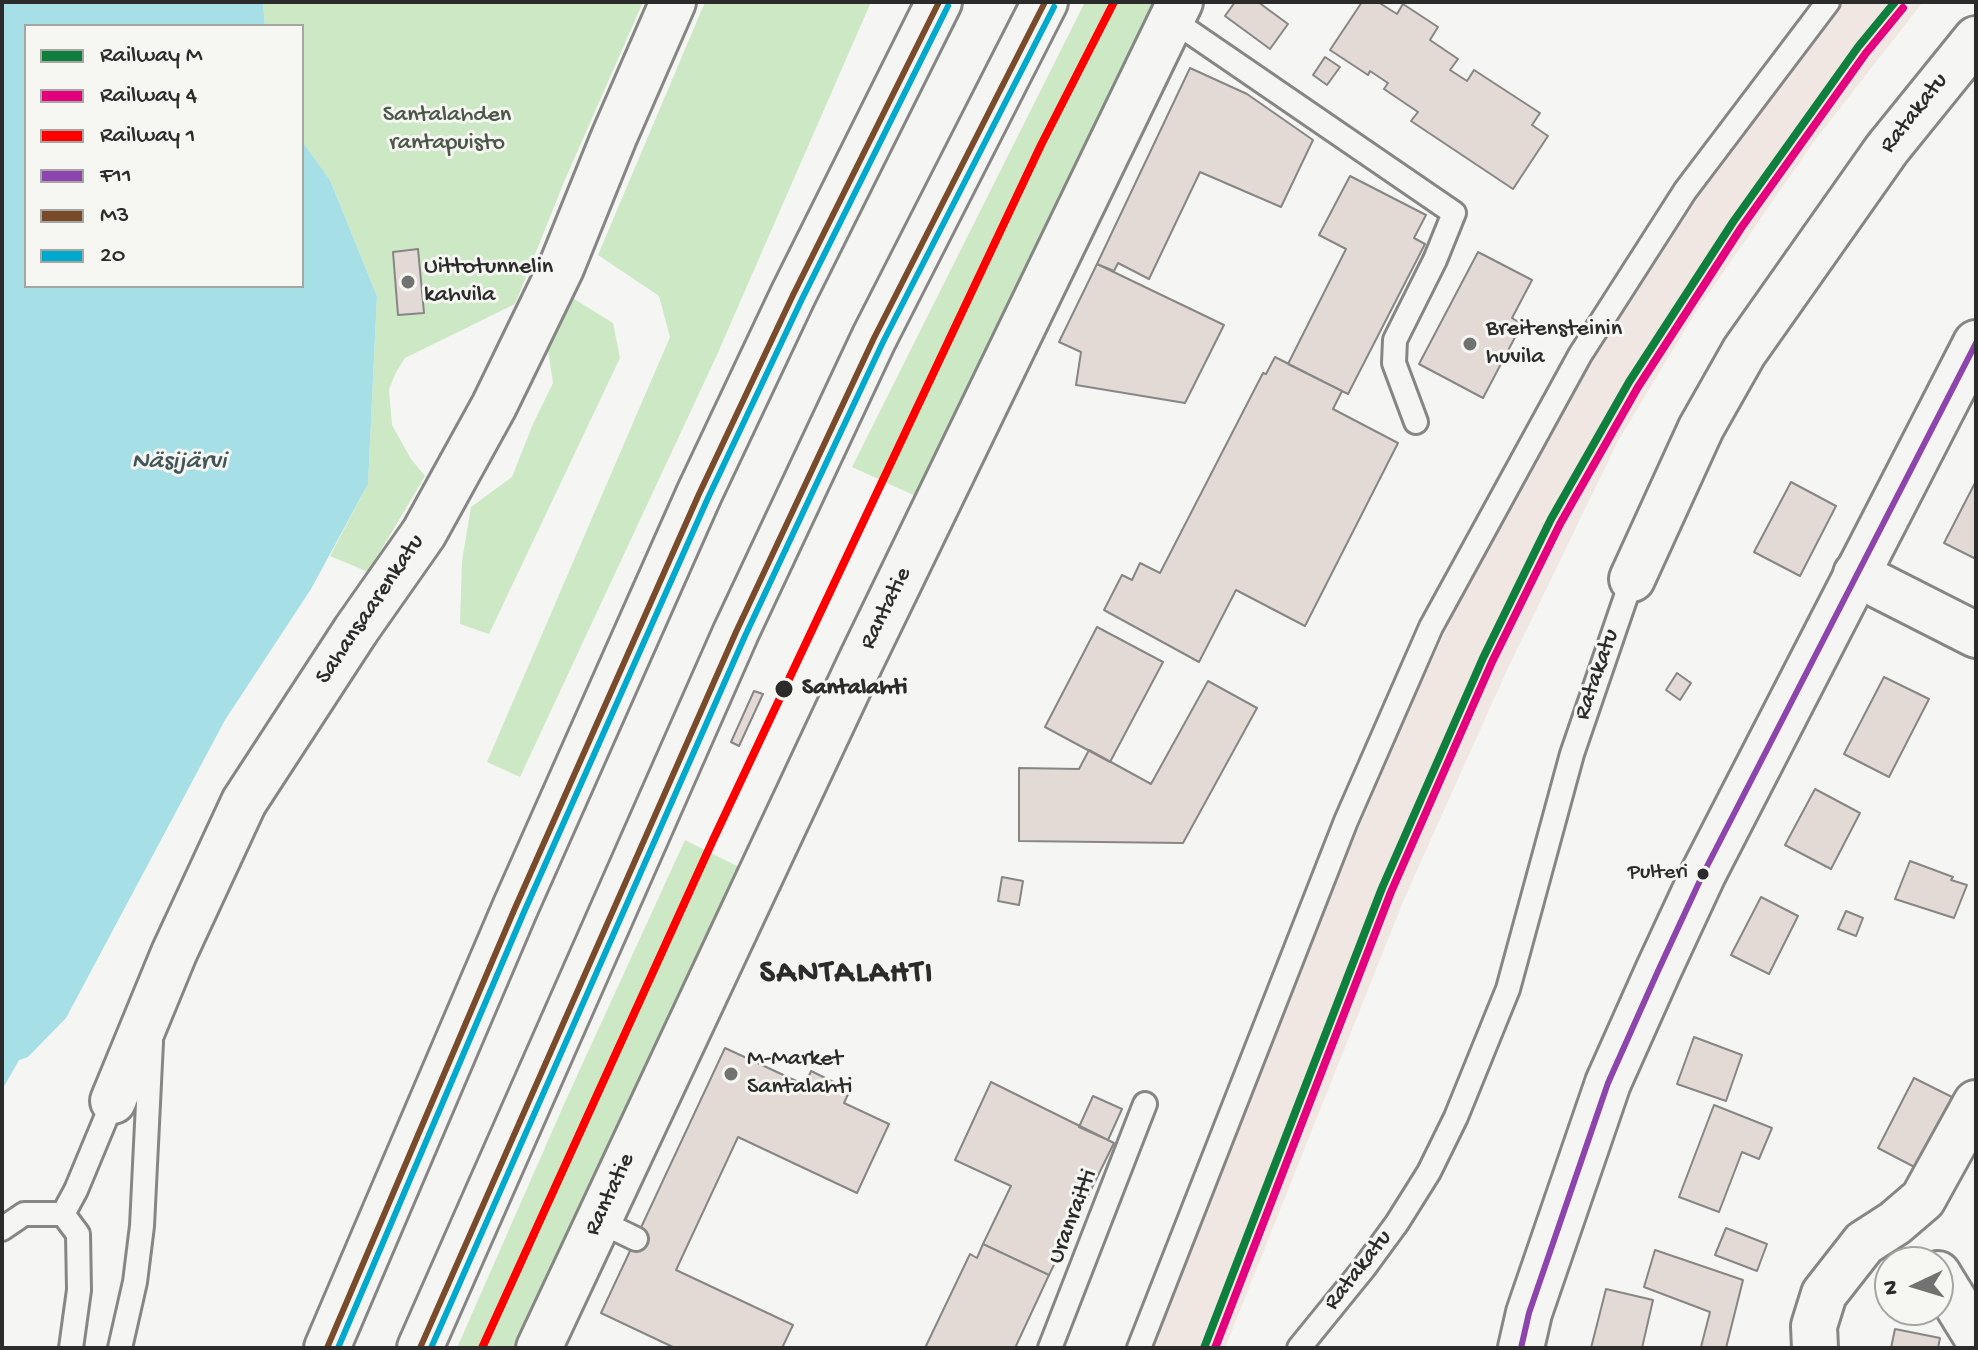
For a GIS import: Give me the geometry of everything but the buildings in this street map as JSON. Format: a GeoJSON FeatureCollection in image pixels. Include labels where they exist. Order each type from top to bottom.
{"type":"FeatureCollection","features":[{"type":"Feature","properties":{"kind":"main road","name":"Sahansaarenkatu"},"geometry":{"type":"LineString","coordinates":[[113,1101],[174,953],[244,802],[356,630],[424,533],[494,406],[561,268],[673,2]]}},
{"type":"Feature","properties":{"kind":"main road"},"geometry":{"type":"LineString","coordinates":[[327,1348],[508,922],[699,494],[793,295],[939,2]]}},
{"type":"Feature","properties":{"kind":"main road"},"geometry":{"type":"LineString","coordinates":[[420,1348],[736,632],[874,338],[1045,2]]}},
{"type":"Feature","properties":{"kind":"main road","name":"Rantatie"},"geometry":{"type":"LineString","coordinates":[[539,1348],[617,1230],[861,661],[1175,10]]}},
{"type":"Feature","properties":{"kind":"main road","name":"Ratakatu"},"geometry":{"type":"LineString","coordinates":[[1632,579],[1701,428],[1744,352],[1887,149],[1976,39]]}},
{"type":"Feature","properties":{"kind":"main road"},"geometry":{"type":"LineString","coordinates":[[1521,1348],[1529,1313],[1608,1083],[1703,874],[1976,343]]}},
{"type":"Feature","properties":{"kind":"main road"},"geometry":{"type":"LineString","coordinates":[[1856,574],[1976,635]]}},
{"type":"Feature","properties":{"kind":"main road"},"geometry":{"type":"LineString","coordinates":[[1815,1348],[1814,1326],[1824,1294],[1864,1243],[1895,1223],[1923,1199],[1976,1103]]}},
{"type":"Feature","properties":{"kind":"main road"},"geometry":{"type":"LineString","coordinates":[[1895,1223],[1916,1246]]}},
{"type":"Feature","properties":{"kind":"main road"},"geometry":{"type":"LineString","coordinates":[[1954,1300],[1976,1336]]}},
{"type":"Feature","properties":{"kind":"lane"},"geometry":{"type":"LineString","coordinates":[[1139,1348],[1346,821],[1431,627],[1588,342],[1685,191],[1828,2]]}},
{"type":"Feature","properties":{"kind":"lane"},"geometry":{"type":"LineString","coordinates":[[1175,10],[1454,213],[1435,260],[1395,340],[1394,363],[1416,422]]}},
{"type":"Feature","properties":{"kind":"lane","name":"Ratakatu"},"geometry":{"type":"LineString","coordinates":[[1299,1348],[1397,1223],[1429,1172],[1456,1117],[1508,989],[1572,754],[1632,579]]}},
{"type":"Feature","properties":{"kind":"lane"},"geometry":{"type":"LineString","coordinates":[[120,1348],[135,1282],[142,1226],[152,1009]]}},
{"type":"Feature","properties":{"kind":"lane","name":"Sahansaarenkatu"},"geometry":{"type":"LineString","coordinates":[[63,1214],[113,1101]]}},
{"type":"Feature","properties":{"kind":"lane","name":"Uranraitti"},"geometry":{"type":"LineString","coordinates":[[1050,1348],[1145,1104]]}},
{"type":"Feature","properties":{"kind":"lane"},"geometry":{"type":"LineString","coordinates":[[2,1229],[24,1214],[63,1214],[78,1234],[79,1290],[71,1348]]}},
{"type":"Feature","properties":{"kind":"shaded area"},"geometry":{"type":"Polygon","coordinates":[[[1840,2],[1923,2],[1815,140],[1695,313],[1618,441],[1507,670],[1405,897],[1225,1348],[1154,1348],[1340,872],[1414,699],[1482,554],[1635,290],[1737,137],[1840,2]]]}},
{"type":"Feature","properties":{"kind":"green space","name":"Santalahden rantapuisto"},"geometry":{"type":"Polygon","coordinates":[[[263,2],[643,2],[564,182],[515,304],[405,358],[395,374],[389,390],[392,425],[411,459],[425,476],[368,572],[330,556],[368,484],[377,296],[330,180],[304,144],[304,24],[265,24],[263,2]]]}},
{"type":"Feature","properties":{"kind":"green space"},"geometry":{"type":"Polygon","coordinates":[[[705,2],[871,2],[716,357],[520,777],[487,762],[670,337],[659,296],[598,255],[705,2]]]}},
{"type":"Feature","properties":{"kind":"green space"},"geometry":{"type":"Polygon","coordinates":[[[1085,2],[1159,2],[1106,105],[920,498],[852,467],[1085,2]]]}},
{"type":"Feature","properties":{"kind":"green space"},"geometry":{"type":"Polygon","coordinates":[[[571,297],[613,323],[620,358],[489,634],[460,624],[462,561],[471,507],[512,477],[553,383],[548,350],[571,297]]]}},
{"type":"Feature","properties":{"kind":"green space"},"geometry":{"type":"Polygon","coordinates":[[[685,840],[745,870],[519,1348],[457,1348],[565,1102],[685,840]]]}},
{"type":"Feature","properties":{"kind":"water","name":"Näsijärvi"},"geometry":{"type":"Polygon","coordinates":[[[2,2],[263,2],[265,24],[24,24],[24,288],[304,288],[304,144],[330,180],[377,296],[368,484],[311,589],[225,720],[66,1018],[28,1057],[19,1060],[2,1090],[2,2]]]}},
{"type":"Feature","properties":{"kind":"rail line","name":"1"},"geometry":{"type":"LineString","coordinates":[[482,1348],[713,840],[1041,145],[1114,2]]}},
{"type":"Feature","properties":{"kind":"rail line","name":"M"},"geometry":{"type":"LineString","coordinates":[[1204,1348],[1382,888],[1483,658],[1551,519],[1629,382],[1733,222],[1858,47],[1895,2]]}},
{"type":"Feature","properties":{"kind":"rail line","name":"4"},"geometry":{"type":"LineString","coordinates":[[1215,1348],[1391,892],[1492,662],[1560,524],[1638,387],[1741,228],[1866,53],[1903,8]]}},
{"type":"Feature","properties":{"kind":"transit line","name":"M3"},"geometry":{"type":"LineString","coordinates":[[327,1348],[515,908],[699,494],[793,295],[939,2]]}},
{"type":"Feature","properties":{"kind":"transit line","name":"M3"},"geometry":{"type":"LineString","coordinates":[[420,1348],[736,632],[874,338],[1045,2]]}},
{"type":"Feature","properties":{"kind":"transit line","name":"20"},"geometry":{"type":"LineString","coordinates":[[338,1348],[524,912],[708,498],[802,299],[948,6]]}},
{"type":"Feature","properties":{"kind":"transit line","name":"20"},"geometry":{"type":"LineString","coordinates":[[431,1348],[745,636],[883,342],[1054,7]]}},
{"type":"Feature","properties":{"kind":"transit line","name":"F11"},"geometry":{"type":"LineString","coordinates":[[1521,1348],[1529,1313],[1608,1083],[1658,971],[1703,874],[1976,343]]}},
{"type":"Feature","properties":{"kind":"place","name":"Uittotunnelin kahvila"},"geometry":{"type":"Point","coordinates":[408,282]}},
{"type":"Feature","properties":{"kind":"place","name":"Breitensteinin huvila"},"geometry":{"type":"Point","coordinates":[1470,344]}},
{"type":"Feature","properties":{"kind":"place","name":"Santalahti"},"geometry":{"type":"Point","coordinates":[784,689]}},
{"type":"Feature","properties":{"kind":"place","name":"Pulteri"},"geometry":{"type":"Point","coordinates":[1703,874]}},
{"type":"Feature","properties":{"kind":"place","name":"M-Market Santalahti"},"geometry":{"type":"Point","coordinates":[731,1074]}},
{"type":"Feature","properties":{"kind":"district","name":"SANTALAHTI"},"geometry":{"type":"Point","coordinates":[847,975]}}]}
